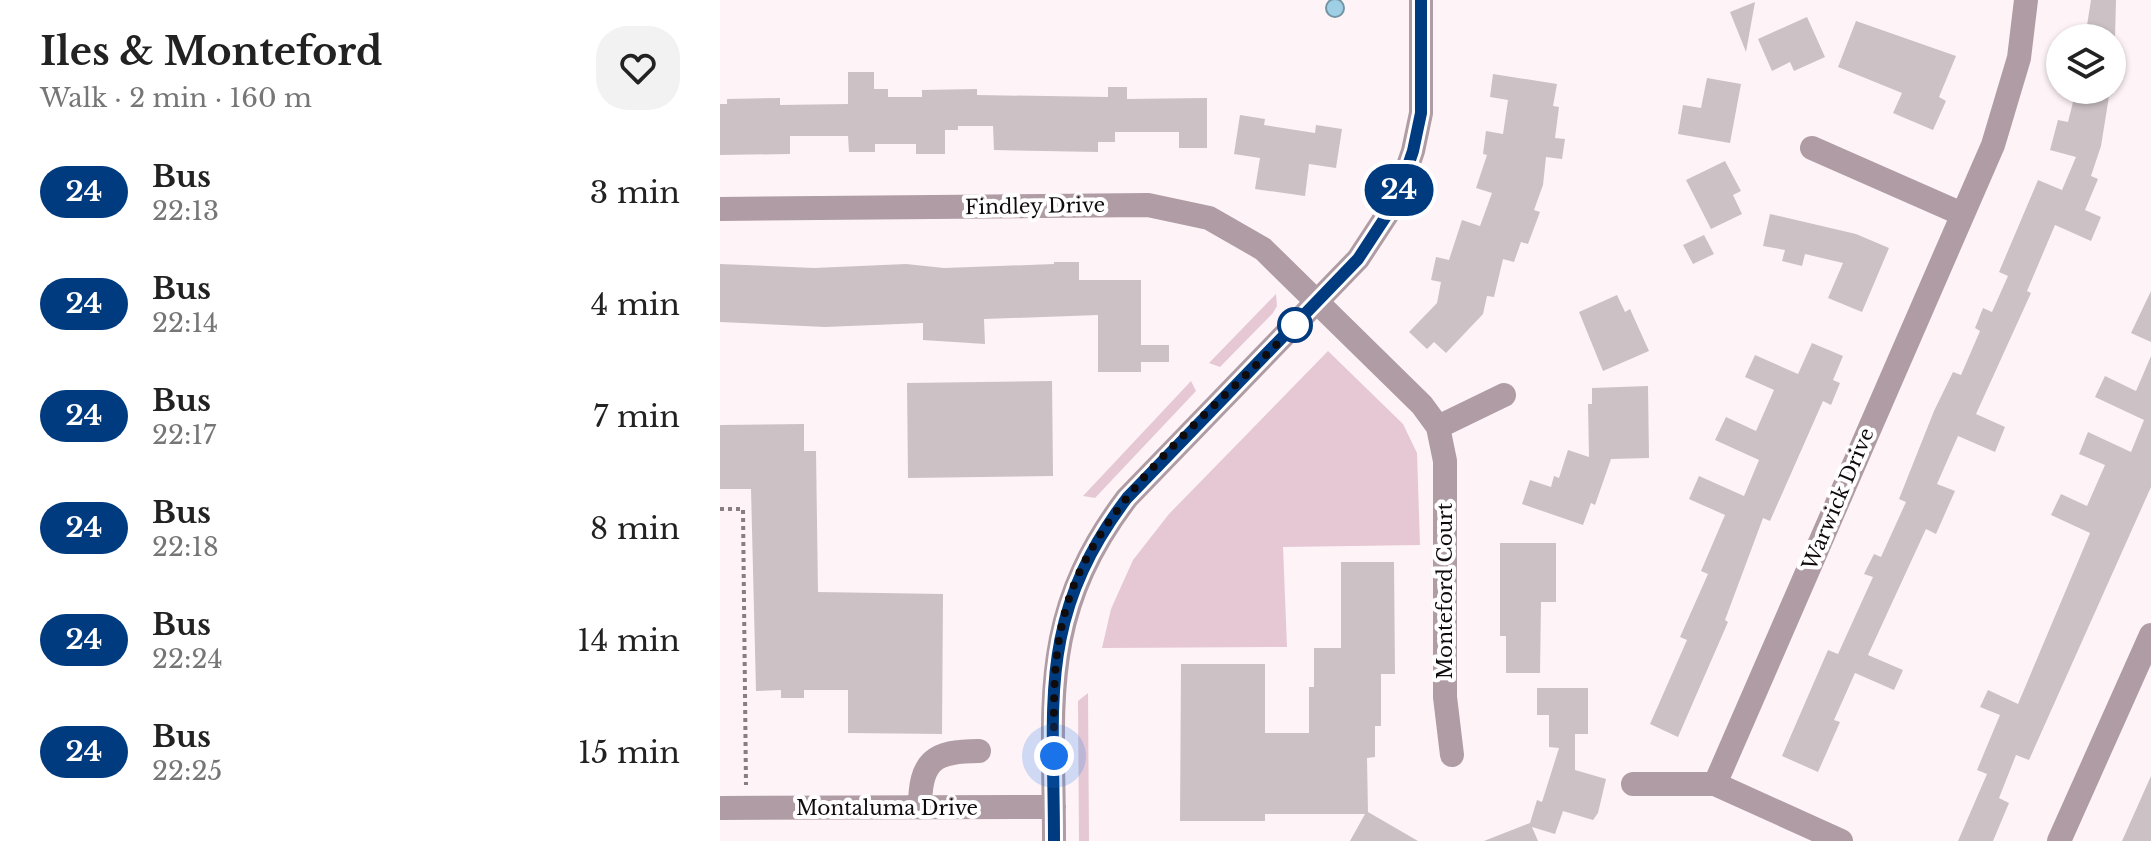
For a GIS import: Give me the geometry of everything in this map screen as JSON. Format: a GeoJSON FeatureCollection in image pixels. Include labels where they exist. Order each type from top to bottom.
{"type":"FeatureCollection","features":[{"type":"Feature","properties":{"kind":"street"},"geometry":{"type":"LineString","coordinates":[[1054,841],[1055,657],[1065,612],[1100,534],[1150,473],[1358,259],[1396,201],[1413,151],[1421,113],[1421,0]]}},
{"type":"Feature","properties":{"kind":"street","name":"Warwick Drive"},"geometry":{"type":"LineString","coordinates":[[1715,784],[2009,101],[2026,0]]}},
{"type":"Feature","properties":{"kind":"street"},"geometry":{"type":"LineString","coordinates":[[1812,148],[1962,214]]}},
{"type":"Feature","properties":{"kind":"street","name":"Findley Drive"},"geometry":{"type":"LineString","coordinates":[[720,209],[1168,207],[1209,218],[1244,236],[1318,302]]}},
{"type":"Feature","properties":{"kind":"street","name":"Monteford Court"},"geometry":{"type":"LineString","coordinates":[[1318,302],[1422,405],[1438,427],[1445,461],[1445,697],[1452,755]]}},
{"type":"Feature","properties":{"kind":"street"},"geometry":{"type":"LineString","coordinates":[[1438,427],[1504,395]]}},
{"type":"Feature","properties":{"kind":"street"},"geometry":{"type":"LineString","coordinates":[[2059,841],[2151,635]]}},
{"type":"Feature","properties":{"kind":"street"},"geometry":{"type":"LineString","coordinates":[[920,808],[920,780],[937,757],[950,751],[979,751]]}},
{"type":"Feature","properties":{"kind":"street"},"geometry":{"type":"LineString","coordinates":[[1633,784],[1715,784],[1841,841]]}},
{"type":"Feature","properties":{"kind":"street","name":"Montaluma Drive"},"geometry":{"type":"LineString","coordinates":[[720,808],[1054,807]]}},
{"type":"Feature","properties":{"kind":"path"},"geometry":{"type":"LineString","coordinates":[[720,509],[743,509],[746,785]]}},
{"type":"Feature","properties":{"kind":"shaded area"},"geometry":{"type":"Polygon","coordinates":[[[1276,294],[1277,306],[1273,313],[1220,367],[1209,363],[1276,294]]]}},
{"type":"Feature","properties":{"kind":"shaded area"},"geometry":{"type":"Polygon","coordinates":[[[1328,351],[1403,424],[1417,453],[1420,545],[1283,547],[1287,647],[1102,648],[1111,609],[1133,560],[1169,514],[1328,351]]]}},
{"type":"Feature","properties":{"kind":"shaded area"},"geometry":{"type":"Polygon","coordinates":[[[1191,381],[1196,391],[1095,498],[1083,496],[1191,381]]]}},
{"type":"Feature","properties":{"kind":"shaded area"},"geometry":{"type":"Polygon","coordinates":[[[1088,693],[1089,841],[1079,841],[1078,701],[1088,693]]]}},
{"type":"Feature","properties":{"kind":"water"},"geometry":{"type":"Polygon","coordinates":[[[1335,-1],[1344,8],[1335,17],[1326,8],[1335,-1]]]}},
{"type":"Feature","properties":{"kind":"building"},"geometry":{"type":"Polygon","coordinates":[[[2091,0],[2116,0],[2115,24],[2087,24],[2091,0]]]}},
{"type":"Feature","properties":{"kind":"building"},"geometry":{"type":"Polygon","coordinates":[[[1755,2],[1746,52],[1730,12],[1755,2]]]}},
{"type":"Feature","properties":{"kind":"building"},"geometry":{"type":"Polygon","coordinates":[[[1807,17],[1825,57],[1794,71],[1790,62],[1772,71],[1758,39],[1807,17]]]}},
{"type":"Feature","properties":{"kind":"building"},"geometry":{"type":"Polygon","coordinates":[[[1856,21],[1956,56],[1939,97],[1946,101],[1933,130],[1893,113],[1902,93],[1838,67],[1856,21]]]}},
{"type":"Feature","properties":{"kind":"building"},"geometry":{"type":"Polygon","coordinates":[[[848,72],[874,72],[874,89],[888,89],[888,97],[922,97],[922,90],[977,89],[977,95],[1108,97],[1108,87],[1127,87],[1127,99],[1207,98],[1207,148],[1179,148],[1179,132],[1115,132],[1115,142],[1098,142],[1098,152],[994,150],[993,126],[958,126],[958,130],[945,130],[945,154],[916,154],[916,144],[875,144],[875,152],[849,152],[848,136],[790,136],[790,154],[720,155],[720,104],[727,104],[727,99],[780,98],[780,105],[848,104],[848,72]]]}},
{"type":"Feature","properties":{"kind":"building"},"geometry":{"type":"Polygon","coordinates":[[[1493,74],[1557,84],[1553,106],[1559,107],[1555,138],[1565,139],[1562,159],[1546,157],[1543,185],[1534,210],[1540,212],[1528,244],[1521,242],[1514,262],[1503,259],[1494,297],[1487,296],[1483,314],[1446,353],[1434,342],[1427,349],[1409,332],[1437,303],[1441,282],[1431,280],[1436,257],[1449,260],[1462,220],[1480,226],[1492,193],[1476,188],[1487,155],[1483,154],[1486,131],[1503,134],[1508,100],[1490,97],[1493,74]]]}},
{"type":"Feature","properties":{"kind":"building"},"geometry":{"type":"Polygon","coordinates":[[[1707,78],[1741,84],[1730,143],[1678,134],[1683,105],[1701,108],[1707,78]]]}},
{"type":"Feature","properties":{"kind":"building"},"geometry":{"type":"Polygon","coordinates":[[[2072,104],[2108,104],[2101,146],[2091,176],[2098,179],[2085,210],[2101,217],[2091,241],[2055,225],[2027,291],[2031,293],[1976,414],[2005,427],[1995,452],[1958,436],[1937,484],[1955,491],[1936,534],[1926,529],[1868,655],[1903,670],[1894,690],[1855,673],[1834,720],[1840,722],[1818,772],[1782,756],[1828,650],[1838,654],[1873,577],[1864,574],[1874,554],[1881,557],[1906,502],[1899,499],[1934,411],[1953,372],[1961,375],[1980,331],[1975,328],[1983,308],[1992,312],[2008,276],[1999,272],[2038,180],[2062,190],[2076,157],[2050,150],[2058,120],[2068,122],[2072,104]]]}},
{"type":"Feature","properties":{"kind":"building"},"geometry":{"type":"Polygon","coordinates":[[[1240,115],[1265,119],[1264,125],[1315,133],[1316,125],[1342,129],[1336,168],[1309,164],[1305,196],[1255,189],[1260,158],[1234,154],[1240,115]]]}},
{"type":"Feature","properties":{"kind":"building"},"geometry":{"type":"Polygon","coordinates":[[[1725,161],[1741,191],[1733,195],[1742,214],[1711,229],[1686,180],[1725,161]]]}},
{"type":"Feature","properties":{"kind":"building"},"geometry":{"type":"Polygon","coordinates":[[[1770,214],[1856,234],[1889,248],[1862,312],[1828,298],[1843,263],[1805,254],[1802,266],[1782,261],[1785,250],[1763,246],[1770,214]]]}},
{"type":"Feature","properties":{"kind":"building"},"geometry":{"type":"Polygon","coordinates":[[[1704,235],[1714,254],[1693,264],[1683,245],[1704,235]]]}},
{"type":"Feature","properties":{"kind":"building"},"geometry":{"type":"Polygon","coordinates":[[[1079,262],[1079,280],[1141,280],[1141,345],[1169,345],[1169,362],[1141,362],[1141,372],[1098,372],[1098,315],[984,319],[985,344],[923,340],[923,323],[825,327],[720,322],[720,264],[814,268],[906,264],[944,268],[1079,262]]]}},
{"type":"Feature","properties":{"kind":"building"},"geometry":{"type":"Polygon","coordinates":[[[2151,291],[2151,342],[2131,333],[2151,291]]]}},
{"type":"Feature","properties":{"kind":"building"},"geometry":{"type":"Polygon","coordinates":[[[1617,295],[1625,312],[1630,309],[1649,351],[1603,371],[1579,312],[1617,295]]]}},
{"type":"Feature","properties":{"kind":"building"},"geometry":{"type":"Polygon","coordinates":[[[1812,343],[1843,356],[1833,380],[1840,383],[1831,405],[1823,401],[1770,521],[1763,518],[1725,620],[1728,622],[1678,737],[1650,724],[1687,640],[1680,637],[1708,574],[1701,571],[1725,515],[1689,499],[1699,476],[1744,496],[1759,460],[1715,440],[1726,417],[1756,431],[1774,390],[1745,377],[1755,355],[1798,374],[1812,343]]]}},
{"type":"Feature","properties":{"kind":"building"},"geometry":{"type":"Polygon","coordinates":[[[2151,356],[2151,487],[2029,760],[2016,755],[1999,798],[2009,803],[1993,841],[1958,841],[1987,774],[1977,770],[2000,715],[1980,707],[1988,690],[2018,704],[2090,533],[2051,515],[2061,494],[2087,506],[2105,465],[2079,454],[2088,432],[2131,452],[2144,420],[2095,397],[2105,376],[2136,391],[2151,356]]]}},
{"type":"Feature","properties":{"kind":"building"},"geometry":{"type":"Polygon","coordinates":[[[1052,381],[1053,476],[908,478],[907,383],[1052,381]]]}},
{"type":"Feature","properties":{"kind":"building"},"geometry":{"type":"Polygon","coordinates":[[[1648,386],[1649,458],[1611,459],[1595,505],[1591,503],[1583,525],[1522,504],[1530,480],[1551,487],[1554,476],[1559,478],[1568,450],[1589,457],[1588,404],[1592,404],[1592,388],[1648,386]]]}},
{"type":"Feature","properties":{"kind":"building"},"geometry":{"type":"Polygon","coordinates":[[[804,424],[804,451],[816,451],[818,592],[943,594],[942,734],[848,733],[848,690],[804,690],[804,698],[781,698],[781,690],[756,691],[751,489],[720,489],[720,425],[804,424]]]}},
{"type":"Feature","properties":{"kind":"building"},"geometry":{"type":"Polygon","coordinates":[[[1500,543],[1556,543],[1556,602],[1541,602],[1540,673],[1506,673],[1506,636],[1500,636],[1500,543]]]}},
{"type":"Feature","properties":{"kind":"building"},"geometry":{"type":"Polygon","coordinates":[[[1341,562],[1394,562],[1395,674],[1381,674],[1381,726],[1375,726],[1375,757],[1367,758],[1368,812],[1418,841],[1350,841],[1365,814],[1265,814],[1265,821],[1180,821],[1181,664],[1265,664],[1265,733],[1309,733],[1309,687],[1314,687],[1314,648],[1341,648],[1341,562]]]}},
{"type":"Feature","properties":{"kind":"building"},"geometry":{"type":"Polygon","coordinates":[[[1537,688],[1588,688],[1588,734],[1575,734],[1575,770],[1606,779],[1598,813],[1593,820],[1563,811],[1555,834],[1532,827],[1538,841],[1484,841],[1530,823],[1537,800],[1542,802],[1559,748],[1549,747],[1549,715],[1537,715],[1537,688]]]}},
{"type":"Feature","properties":{"kind":"building"},"geometry":{"type":"Polygon","coordinates":[[[2151,776],[2151,841],[2122,841],[2151,776]]]}},
{"type":"Feature","properties":{"kind":"bus line","name":"24"},"geometry":{"type":"LineString","coordinates":[[1054,841],[1055,657],[1065,612],[1077,579],[1100,534],[1127,498],[1358,259],[1396,201],[1413,151],[1421,113],[1424,72],[1421,0]]}},
{"type":"Feature","properties":{"kind":"route"},"geometry":{"type":"LineString","coordinates":[[1054,756],[1055,657],[1065,612],[1077,579],[1100,534],[1127,498],[1295,325]]}}]}
